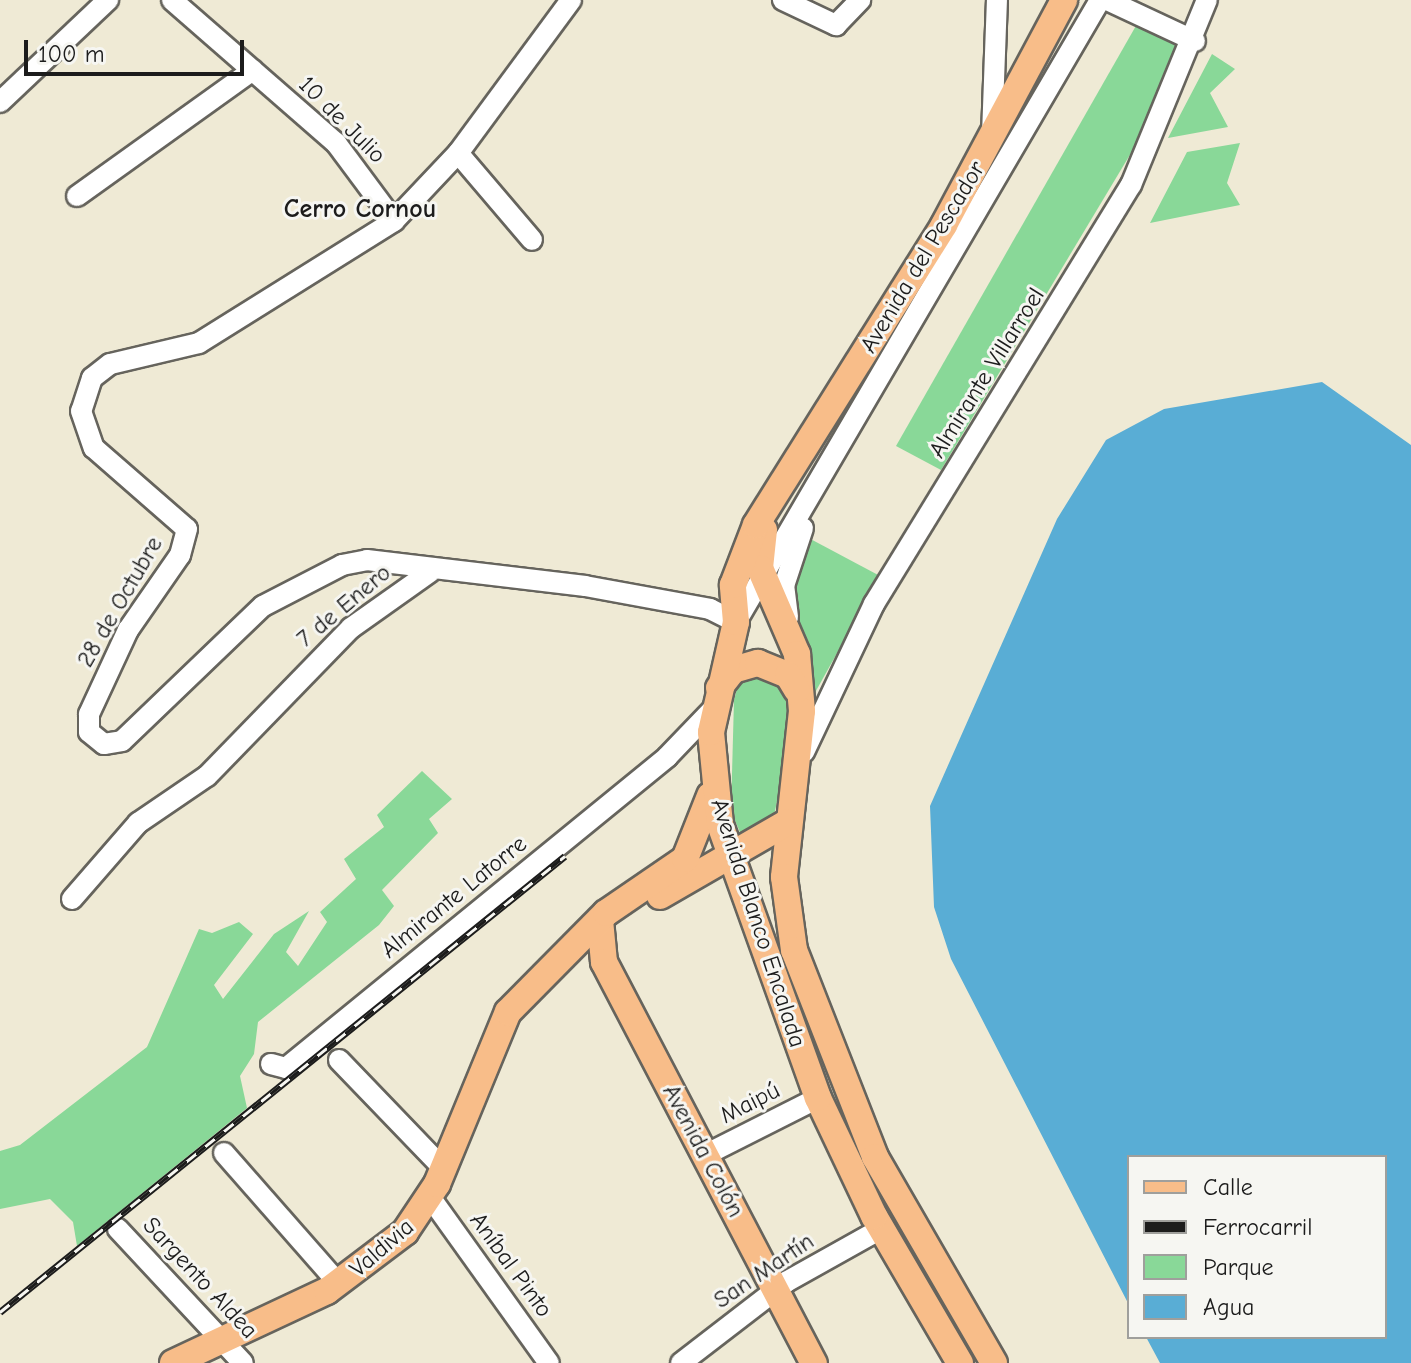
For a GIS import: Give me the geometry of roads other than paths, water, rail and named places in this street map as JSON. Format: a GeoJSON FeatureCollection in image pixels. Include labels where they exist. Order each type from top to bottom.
{"type":"FeatureCollection","features":[{"type":"Feature","properties":{"kind":"main road","name":"Avenida del Pescador"},"geometry":{"type":"LineString","coordinates":[[770,507],[992,139],[1064,0]]}},
{"type":"Feature","properties":{"kind":"main road"},"geometry":{"type":"LineString","coordinates":[[764,578],[760,547],[770,507]]}},
{"type":"Feature","properties":{"kind":"main road"},"geometry":{"type":"LineString","coordinates":[[736,622],[738,566],[770,507]]}},
{"type":"Feature","properties":{"kind":"main road","name":"Avenida Blanco Encalada"},"geometry":{"type":"LineString","coordinates":[[764,578],[797,654],[799,767],[788,822],[784,896],[794,950],[865,1134],[916,1232],[994,1363]]}},
{"type":"Feature","properties":{"kind":"main road","name":"Avenida Blanco Encalada"},"geometry":{"type":"LineString","coordinates":[[736,622],[714,701],[710,744],[712,783],[730,856],[818,1098],[881,1229],[960,1363]]}},
{"type":"Feature","properties":{"kind":"main road"},"geometry":{"type":"LineString","coordinates":[[714,701],[733,670],[758,663],[788,675],[797,690]]}},
{"type":"Feature","properties":{"kind":"main road","name":"Valdivia"},"geometry":{"type":"LineString","coordinates":[[173,1363],[339,1284],[405,1232],[430,1197],[501,1025],[554,968],[691,851],[712,783]]}},
{"type":"Feature","properties":{"kind":"main road","name":"Valdivia"},"geometry":{"type":"LineString","coordinates":[[600,928],[788,822]]}},
{"type":"Feature","properties":{"kind":"main road","name":"Avenida Colón"},"geometry":{"type":"LineString","coordinates":[[600,928],[604,962],[814,1363]]}},
{"type":"Feature","properties":{"kind":"main road"},"geometry":{"type":"LineString","coordinates":[[881,1229],[916,1232]]}},
{"type":"Feature","properties":{"kind":"street"},"geometry":{"type":"LineString","coordinates":[[0,102],[108,0]]}},
{"type":"Feature","properties":{"kind":"street","name":"10 de Julio"},"geometry":{"type":"LineString","coordinates":[[172,0],[346,153],[394,221]]}},
{"type":"Feature","properties":{"kind":"street"},"geometry":{"type":"LineString","coordinates":[[783,0],[840,25],[860,0]]}},
{"type":"Feature","properties":{"kind":"street"},"geometry":{"type":"LineString","coordinates":[[992,139],[997,0]]}},
{"type":"Feature","properties":{"kind":"street"},"geometry":{"type":"LineString","coordinates":[[764,578],[818,491],[1100,0]]}},
{"type":"Feature","properties":{"kind":"street"},"geometry":{"type":"LineString","coordinates":[[1107,0],[1195,41]]}},
{"type":"Feature","properties":{"kind":"street","name":"Almirante Villarroel"},"geometry":{"type":"LineString","coordinates":[[799,767],[874,604],[1131,185],[1195,41],[1207,0]]}},
{"type":"Feature","properties":{"kind":"street","name":"28 de Octubre"},"geometry":{"type":"LineString","coordinates":[[430,572],[367,560],[317,572],[263,606],[122,741],[104,744],[89,732],[107,670],[180,555],[187,529],[94,448],[81,411],[92,378],[110,364],[199,343],[394,221],[458,153],[566,1]]}},
{"type":"Feature","properties":{"kind":"street"},"geometry":{"type":"LineString","coordinates":[[77,196],[253,70]]}},
{"type":"Feature","properties":{"kind":"street"},"geometry":{"type":"LineString","coordinates":[[458,153],[532,240]]}},
{"type":"Feature","properties":{"kind":"street"},"geometry":{"type":"LineString","coordinates":[[797,654],[784,586],[818,491]]}},
{"type":"Feature","properties":{"kind":"street","name":"7 de Enero"},"geometry":{"type":"LineString","coordinates":[[72,899],[138,823],[207,776],[345,633],[430,572],[585,586],[710,609],[736,622]]}},
{"type":"Feature","properties":{"kind":"street","name":"Avenida Blanco Encalada"},"geometry":{"type":"LineString","coordinates":[[736,622],[764,578]]}},
{"type":"Feature","properties":{"kind":"street","name":"Almirante Latorre"},"geometry":{"type":"LineString","coordinates":[[271,1064],[286,1068],[667,757],[714,701]]}},
{"type":"Feature","properties":{"kind":"street","name":"Almirante Latorre"},"geometry":{"type":"LineString","coordinates":[[667,757],[710,744]]}},
{"type":"Feature","properties":{"kind":"street"},"geometry":{"type":"LineString","coordinates":[[339,1060],[443,1168]]}},
{"type":"Feature","properties":{"kind":"street","name":"Maipú"},"geometry":{"type":"LineString","coordinates":[[705,1155],[818,1098]]}},
{"type":"Feature","properties":{"kind":"street"},"geometry":{"type":"LineString","coordinates":[[224,1153],[339,1284]]}},
{"type":"Feature","properties":{"kind":"street","name":"Aníbal Pinto"},"geometry":{"type":"LineString","coordinates":[[430,1197],[549,1363]]}},
{"type":"Feature","properties":{"kind":"street","name":"Sargento Aldea"},"geometry":{"type":"LineString","coordinates":[[118,1229],[243,1363]]}},
{"type":"Feature","properties":{"kind":"street","name":"San Martín"},"geometry":{"type":"LineString","coordinates":[[681,1363],[775,1289],[881,1229]]}},
{"type":"Feature","properties":{"kind":"water"},"geometry":{"type":"Polygon","coordinates":[[[1322,382],[1411,445],[1411,1363],[1160,1363],[1147,1339],[1387,1339],[1387,1155],[1127,1155],[1127,1301],[951,959],[934,907],[930,806],[1057,519],[1106,440],[1164,409],[1322,382]]]}},
{"type":"Feature","properties":{"kind":"railway"},"geometry":{"type":"LineString","coordinates":[[0,1312],[565,856]]}},
{"type":"Feature","properties":{"kind":"district","name":"Cerro Cornou"},"geometry":{"type":"Point","coordinates":[360,210]}}]}
